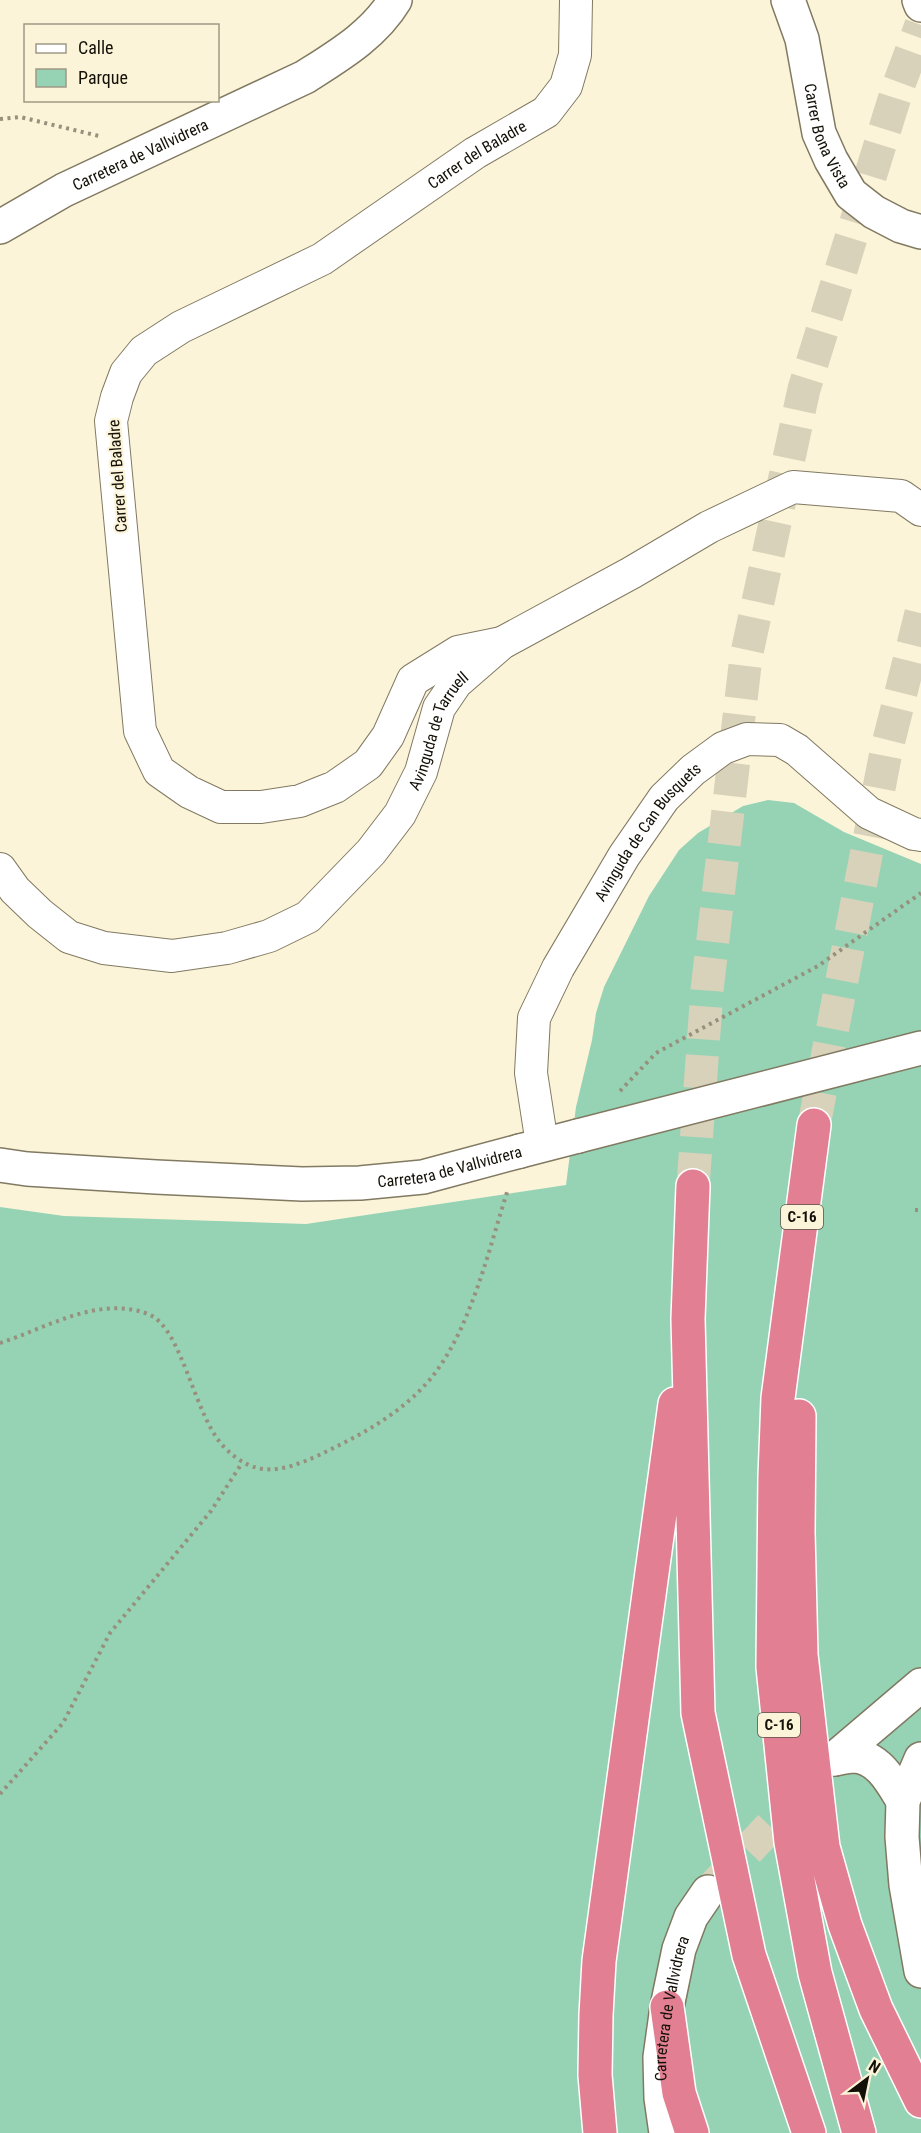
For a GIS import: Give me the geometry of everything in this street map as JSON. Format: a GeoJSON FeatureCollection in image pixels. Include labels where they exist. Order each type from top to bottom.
{"type":"FeatureCollection","features":[{"type":"Feature","properties":{"kind":"highway","name":"C-16"},"geometry":{"type":"LineString","coordinates":[[814,1125],[778,1398],[775,1465],[774,1667],[792,1842],[815,1973],[859,2133]]}},
{"type":"Feature","properties":{"kind":"highway"},"geometry":{"type":"LineString","coordinates":[[693,1186],[688,1319],[698,1713],[749,1955],[809,2133]]}},
{"type":"Feature","properties":{"kind":"highway"},"geometry":{"type":"LineString","coordinates":[[790,1309],[799,1419],[798,1532],[801,1655],[823,1847],[845,1925],[876,2009],[921,2102]]}},
{"type":"Feature","properties":{"kind":"highway"},"geometry":{"type":"LineString","coordinates":[[600,2133],[595,2075],[599,1961],[688,1319]]}},
{"type":"Feature","properties":{"kind":"highway"},"geometry":{"type":"LineString","coordinates":[[667,2007],[679,2093],[692,2133]]}},
{"type":"Feature","properties":{"kind":"main road","name":"Carretera de Vallvidrera"},"geometry":{"type":"LineString","coordinates":[[0,227],[64,190],[305,77],[330,62],[370,32],[395,0]]}},
{"type":"Feature","properties":{"kind":"main road","name":"Carrer Bona Vista"},"geometry":{"type":"LineString","coordinates":[[788,0],[802,39],[819,133],[831,160],[851,194],[874,212],[901,226],[921,232]]}},
{"type":"Feature","properties":{"kind":"main road"},"geometry":{"type":"LineString","coordinates":[[919,0],[921,5]]}},
{"type":"Feature","properties":{"kind":"main road","name":"Carretera de Vallvidrera"},"geometry":{"type":"LineString","coordinates":[[0,1165],[27,1169],[302,1184],[360,1183],[423,1177],[531,1147],[921,1048]]}},
{"type":"Feature","properties":{"kind":"main road"},"geometry":{"type":"LineString","coordinates":[[903,1802],[887,1775],[870,1761],[854,1756],[834,1759],[921,1685]]}},
{"type":"Feature","properties":{"kind":"main road"},"geometry":{"type":"LineString","coordinates":[[921,1759],[903,1802],[902,1838],[906,1885],[921,1971]]}},
{"type":"Feature","properties":{"kind":"main road","name":"Carretera de Vallvidrera"},"geometry":{"type":"LineString","coordinates":[[666,2133],[661,2098],[660,2057],[667,2007],[679,1950],[691,1917],[708,1892]]}},
{"type":"Feature","properties":{"kind":"street","name":"Carrer del Baladre"},"geometry":{"type":"LineString","coordinates":[[501,643],[459,652],[429,668],[413,680],[388,736],[368,764],[335,787],[300,801],[261,807],[221,807],[189,792],[159,771],[140,731],[111,421],[126,373],[144,351],[181,327],[322,259],[475,153],[546,112],[566,86],[575,55],[576,0]]}},
{"type":"Feature","properties":{"kind":"street","name":"Avinguda de Tarruell"},"geometry":{"type":"LineString","coordinates":[[0,869],[15,890],[40,914],[69,936],[104,948],[172,956],[227,948],[269,936],[308,917],[371,852],[400,814],[416,782],[439,708],[456,683],[501,643],[631,573],[708,527],[793,487],[901,495],[921,510]]}},
{"type":"Feature","properties":{"kind":"street","name":"Avinguda de Can Busquets"},"geometry":{"type":"LineString","coordinates":[[531,1147],[534,1018],[558,969],[624,856],[664,798],[693,770],[723,748],[747,739],[780,740],[797,750],[869,813],[885,822],[921,835]]}},
{"type":"Feature","properties":{"kind":"path"},"geometry":{"type":"LineString","coordinates":[[0,119],[20,117],[151,149]]}},
{"type":"Feature","properties":{"kind":"path"},"geometry":{"type":"LineString","coordinates":[[617,1095],[656,1053],[818,966],[921,893]]}},
{"type":"Feature","properties":{"kind":"path"},"geometry":{"type":"LineString","coordinates":[[0,1343],[65,1319],[110,1307],[149,1314],[169,1332],[206,1421],[224,1447],[242,1463],[260,1470],[285,1468],[357,1437],[396,1411],[431,1377],[460,1331],[531,1147]]}},
{"type":"Feature","properties":{"kind":"path"},"geometry":{"type":"LineString","coordinates":[[915,1210],[921,1210]]}},
{"type":"Feature","properties":{"kind":"path"},"geometry":{"type":"LineString","coordinates":[[0,1794],[63,1723],[110,1633],[211,1511],[242,1463]]}},
{"type":"Feature","properties":{"kind":"green space"},"geometry":{"type":"Polygon","coordinates":[[[768,800],[794,803],[844,832],[921,864],[921,2133],[0,2133],[0,1207],[64,1216],[306,1224],[566,1185],[576,1107],[596,1013],[604,987],[649,896],[679,850],[698,833],[743,806],[768,800]]]}},
{"type":"Feature","properties":{"kind":"tunnel"},"geometry":{"type":"LineString","coordinates":[[693,1186],[707,990],[746,657],[804,389],[898,87],[921,25]]}},
{"type":"Feature","properties":{"kind":"tunnel"},"geometry":{"type":"LineString","coordinates":[[814,1125],[886,752],[921,613]]}},
{"type":"Feature","properties":{"kind":"tunnel"},"geometry":{"type":"LineString","coordinates":[[714,1886],[804,1791]]}}]}
